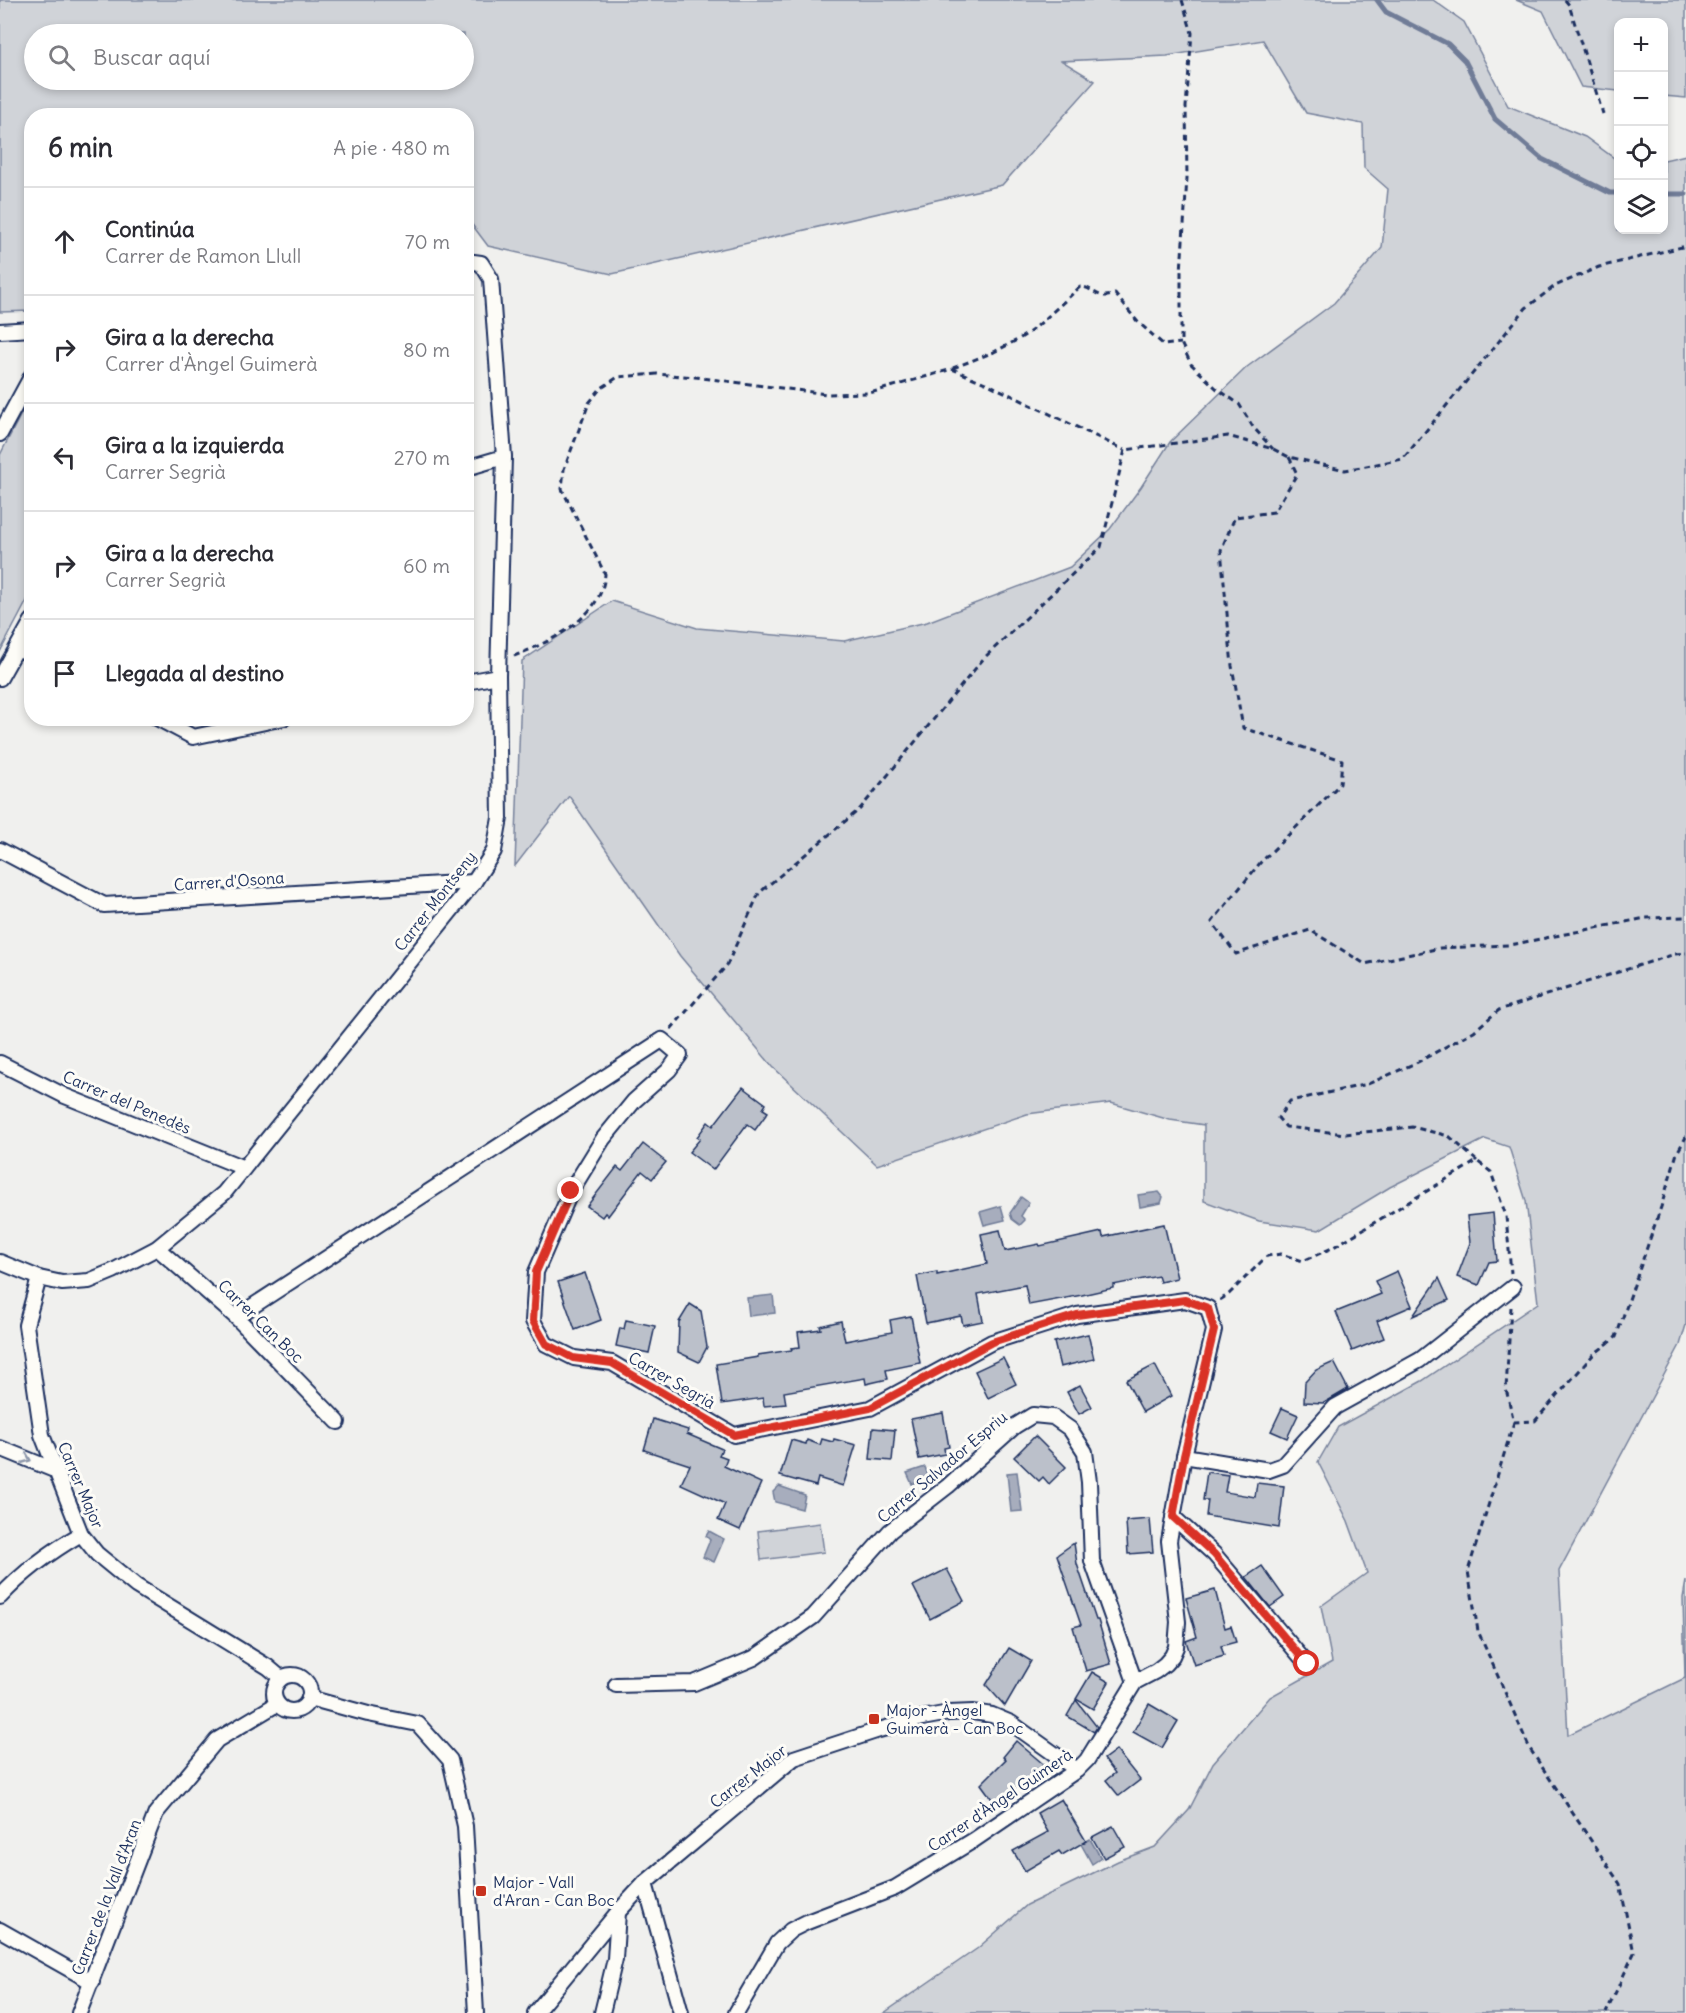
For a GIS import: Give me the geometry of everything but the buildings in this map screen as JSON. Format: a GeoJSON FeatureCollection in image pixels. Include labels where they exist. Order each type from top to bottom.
{"type":"FeatureCollection","features":[{"type":"Feature","properties":{"kind":"street","name":"Carrer Montseny"},"geometry":{"type":"LineString","coordinates":[[0,1262],[39,1278],[62,1283],[89,1281],[157,1248],[224,1193],[474,882],[494,851],[500,818],[498,669],[504,457],[490,279],[481,263],[474,262]]}},
{"type":"Feature","properties":{"kind":"street"},"geometry":{"type":"LineString","coordinates":[[0,331],[24,330]]}},
{"type":"Feature","properties":{"kind":"street"},"geometry":{"type":"LineString","coordinates":[[0,434],[24,390]]}},
{"type":"Feature","properties":{"kind":"street"},"geometry":{"type":"LineString","coordinates":[[474,466],[504,457]]}},
{"type":"Feature","properties":{"kind":"street"},"geometry":{"type":"LineString","coordinates":[[0,678],[24,635]]}},
{"type":"Feature","properties":{"kind":"street"},"geometry":{"type":"LineString","coordinates":[[17,648],[24,651]]}},
{"type":"Feature","properties":{"kind":"street"},"geometry":{"type":"LineString","coordinates":[[474,679],[498,669]]}},
{"type":"Feature","properties":{"kind":"street"},"geometry":{"type":"LineString","coordinates":[[172,726],[193,737],[246,726]]}},
{"type":"Feature","properties":{"kind":"street","name":"Carrer d'Osona"},"geometry":{"type":"LineString","coordinates":[[0,850],[104,905],[474,882]]}},
{"type":"Feature","properties":{"kind":"street"},"geometry":{"type":"LineString","coordinates":[[236,1317],[662,1040]]}},
{"type":"Feature","properties":{"kind":"street","name":"Carrer Segrià"},"geometry":{"type":"LineString","coordinates":[[662,1040],[680,1055],[669,1070],[634,1101],[603,1139],[571,1191],[536,1272],[533,1321],[546,1344],[573,1358],[612,1363],[734,1435],[870,1408],[992,1342],[1077,1315],[1185,1300],[1208,1308]]}},
{"type":"Feature","properties":{"kind":"street","name":"Carrer del Penedès"},"geometry":{"type":"LineString","coordinates":[[0,1063],[65,1096],[244,1168]]}},
{"type":"Feature","properties":{"kind":"street","name":"Carrer Can Boc"},"geometry":{"type":"LineString","coordinates":[[157,1248],[236,1317],[338,1422]]}},
{"type":"Feature","properties":{"kind":"street","name":"Carrer Major"},"geometry":{"type":"LineString","coordinates":[[39,1278],[26,1326],[42,1435],[81,1533],[97,1554],[136,1586],[268,1667],[281,1678]]}},
{"type":"Feature","properties":{"kind":"street"},"geometry":{"type":"LineString","coordinates":[[1184,1456],[1269,1470],[1283,1465],[1335,1407],[1420,1360],[1513,1287]]}},
{"type":"Feature","properties":{"kind":"street","name":"Carrer d'Àngel Guimerà"},"geometry":{"type":"LineString","coordinates":[[736,2013],[777,1943],[791,1930],[895,1888],[974,1840],[1077,1770],[1088,1760],[1135,1682],[1156,1671],[1172,1656],[1176,1647],[1178,1622],[1169,1541],[1184,1456],[1214,1330],[1208,1308]]}},
{"type":"Feature","properties":{"kind":"street","name":"Carrer Salvador Espriu"},"geometry":{"type":"LineString","coordinates":[[616,1685],[694,1683],[754,1658],[813,1617],[890,1531],[948,1486],[1016,1426],[1033,1415],[1053,1417],[1071,1429],[1085,1452],[1089,1482],[1092,1562],[1135,1682]]}},
{"type":"Feature","properties":{"kind":"street"},"geometry":{"type":"LineString","coordinates":[[0,1448],[54,1470]]}},
{"type":"Feature","properties":{"kind":"street"},"geometry":{"type":"LineString","coordinates":[[1173,1517],[1214,1554],[1307,1664]]}},
{"type":"Feature","properties":{"kind":"street"},"geometry":{"type":"LineString","coordinates":[[0,1597],[38,1561],[81,1533]]}},
{"type":"Feature","properties":{"kind":"street"},"geometry":{"type":"LineString","coordinates":[[293,1675],[302,1678],[309,1686],[309,1698],[304,1707],[294,1712],[285,1711],[277,1704],[273,1691],[281,1678],[293,1675]]}},
{"type":"Feature","properties":{"kind":"street"},"geometry":{"type":"LineString","coordinates":[[309,1698],[368,1714],[418,1724],[450,1760],[465,1826],[476,2013]]}},
{"type":"Feature","properties":{"kind":"street","name":"Carrer de la Vall d'Aran"},"geometry":{"type":"LineString","coordinates":[[78,2013],[156,1813],[217,1740],[277,1704]]}},
{"type":"Feature","properties":{"kind":"street","name":"Carrer Major"},"geometry":{"type":"LineString","coordinates":[[535,2013],[645,1882],[794,1758],[922,1718],[949,1713],[973,1712],[992,1715],[1011,1723],[1077,1770]]}},
{"type":"Feature","properties":{"kind":"street"},"geometry":{"type":"LineString","coordinates":[[645,1882],[681,2013]]}},
{"type":"Feature","properties":{"kind":"street"},"geometry":{"type":"LineString","coordinates":[[602,2013],[615,1959],[618,1912]]}},
{"type":"Feature","properties":{"kind":"street"},"geometry":{"type":"LineString","coordinates":[[0,1930],[92,1982]]}},
{"type":"Feature","properties":{"kind":"path"},"geometry":{"type":"LineString","coordinates":[[1182,0],[1192,33],[1186,107],[1187,178],[1181,272],[1181,343],[1191,364],[1239,404],[1253,427],[1273,449]]}},
{"type":"Feature","properties":{"kind":"path"},"geometry":{"type":"LineString","coordinates":[[1565,0],[1569,5],[1604,114]]}},
{"type":"Feature","properties":{"kind":"path"},"geometry":{"type":"LineString","coordinates":[[951,369],[1125,450],[1228,436],[1273,449],[1288,457],[1345,470],[1403,459],[1526,308],[1554,286],[1599,267],[1686,246]]}},
{"type":"Feature","properties":{"kind":"path"},"geometry":{"type":"LineString","coordinates":[[498,669],[572,625],[593,606],[604,587],[605,574],[562,489],[564,469],[589,403],[600,389],[618,377],[657,374],[827,394],[870,393],[951,369],[1020,339],[1035,329],[1080,287],[1086,287],[1099,296],[1106,297],[1115,294],[1137,321],[1164,345],[1181,343]]}},
{"type":"Feature","properties":{"kind":"path"},"geometry":{"type":"LineString","coordinates":[[662,1040],[727,965],[759,893],[860,809],[984,658],[1101,547],[1125,450]]}},
{"type":"Feature","properties":{"kind":"path"},"geometry":{"type":"LineString","coordinates":[[1288,457],[1297,474],[1274,513],[1235,517],[1221,550],[1232,666],[1243,728],[1342,760],[1341,776],[1340,784],[1260,863],[1212,922],[1236,954],[1310,930],[1365,964],[1440,948],[1510,945],[1646,918],[1686,917]]}},
{"type":"Feature","properties":{"kind":"path"},"geometry":{"type":"LineString","coordinates":[[1606,2013],[1634,1953],[1620,1884],[1530,1749],[1478,1631],[1468,1571],[1514,1422],[1506,1389],[1513,1287],[1506,1216],[1491,1172],[1449,1136],[1412,1127],[1345,1134],[1286,1127],[1278,1118],[1290,1101],[1368,1084],[1418,1062],[1474,1031],[1499,1010],[1675,954],[1686,953]]}},
{"type":"Feature","properties":{"kind":"path"},"geometry":{"type":"LineString","coordinates":[[1514,1422],[1536,1421],[1593,1355],[1616,1336],[1677,1153],[1686,1137]]}},
{"type":"Feature","properties":{"kind":"path"},"geometry":{"type":"LineString","coordinates":[[1208,1308],[1229,1294],[1267,1256],[1281,1254],[1303,1261],[1332,1248],[1477,1161]]}},
{"type":"Feature","properties":{"kind":"shaded area"},"geometry":{"type":"Polygon","coordinates":[[[0,0],[1433,0],[1464,22],[1508,106],[1585,137],[1614,158],[1614,234],[1668,234],[1668,159],[1686,155],[1686,1325],[1680,1345],[1559,1571],[1568,1735],[1685,1678],[1683,1598],[1686,1581],[1686,2013],[884,2013],[978,1948],[1027,1905],[1118,1861],[1155,1847],[1189,1810],[1213,1763],[1270,1697],[1332,1662],[1321,1606],[1367,1573],[1348,1521],[1318,1462],[1338,1427],[1422,1381],[1538,1303],[1526,1201],[1509,1147],[1485,1139],[1390,1187],[1319,1230],[1259,1221],[1204,1201],[1204,1125],[1170,1120],[1111,1103],[1027,1114],[877,1165],[773,1067],[680,956],[569,796],[515,866],[522,661],[612,601],[697,628],[844,641],[927,622],[1070,567],[1110,529],[1170,442],[1247,367],[1334,303],[1382,248],[1388,189],[1364,168],[1363,124],[1306,113],[1263,40],[1167,56],[1062,61],[1095,81],[1002,185],[612,274],[488,246],[474,227],[474,108],[24,108],[24,311],[0,312],[0,0]]]}},
{"type":"Feature","properties":{"kind":"shaded area"},"geometry":{"type":"Polygon","coordinates":[[[1516,0],[1686,0],[1686,98],[1668,96],[1668,18],[1614,18],[1614,91],[1581,87],[1543,11],[1516,0]]]}},
{"type":"Feature","properties":{"kind":"shaded area"},"geometry":{"type":"Polygon","coordinates":[[[24,409],[24,606],[0,652],[0,455],[24,409]]]}},
{"type":"Feature","properties":{"kind":"shaded area"},"geometry":{"type":"Polygon","coordinates":[[[820,1523],[824,1552],[761,1560],[758,1531],[820,1523]]]}},
{"type":"Feature","properties":{"kind":"water"},"geometry":{"type":"Polygon","coordinates":[[[1159,1192],[1163,1197],[1161,1203],[1140,1207],[1138,1195],[1159,1192]]]}},
{"type":"Feature","properties":{"kind":"water"},"geometry":{"type":"Polygon","coordinates":[[[1021,1197],[1029,1203],[1021,1216],[1025,1220],[1020,1225],[1012,1219],[1010,1213],[1021,1197]]]}},
{"type":"Feature","properties":{"kind":"water"},"geometry":{"type":"Polygon","coordinates":[[[1001,1206],[1005,1220],[984,1225],[980,1212],[1001,1206]]]}},
{"type":"Feature","properties":{"kind":"water"},"geometry":{"type":"Polygon","coordinates":[[[773,1295],[775,1313],[749,1316],[747,1298],[773,1295]]]}},
{"type":"Feature","properties":{"kind":"water"},"geometry":{"type":"Polygon","coordinates":[[[925,1467],[929,1478],[912,1484],[907,1473],[925,1467]]]}},
{"type":"Feature","properties":{"kind":"water"},"geometry":{"type":"Polygon","coordinates":[[[1017,1472],[1022,1511],[1011,1512],[1007,1473],[1017,1472]]]}},
{"type":"Feature","properties":{"kind":"water"},"geometry":{"type":"Polygon","coordinates":[[[779,1486],[805,1495],[802,1509],[775,1502],[773,1492],[779,1486]]]}},
{"type":"Feature","properties":{"kind":"water"},"geometry":{"type":"Polygon","coordinates":[[[709,1531],[724,1539],[714,1562],[703,1557],[710,1540],[706,1536],[709,1531]]]}},
{"type":"Feature","properties":{"kind":"water"},"geometry":{"type":"Polygon","coordinates":[[[1090,1839],[1101,1858],[1092,1864],[1081,1844],[1090,1839]]]}},
{"type":"Feature","properties":{"kind":"waterway"},"geometry":{"type":"LineString","coordinates":[[1377,0],[1386,12],[1448,44],[1465,61],[1495,119],[1542,159],[1614,193]]}},
{"type":"Feature","properties":{"kind":"waterway"},"geometry":{"type":"LineString","coordinates":[[1668,194],[1686,194]]}},
{"type":"Feature","properties":{"kind":"place","name":"Major - Àngel Guimerà - Can Boc"},"geometry":{"type":"Point","coordinates":[874,1719]}},
{"type":"Feature","properties":{"kind":"place","name":"Major - Vall d'Aran - Can Boc"},"geometry":{"type":"Point","coordinates":[481,1891]}},
{"type":"Feature","properties":{"kind":"route"},"geometry":{"type":"LineString","coordinates":[[571,1191],[536,1272],[533,1321],[546,1344],[573,1358],[612,1363],[734,1435],[870,1408],[992,1342],[1077,1315],[1185,1300],[1208,1308],[1214,1330],[1184,1456],[1173,1517],[1214,1554],[1307,1664]]}}]}
